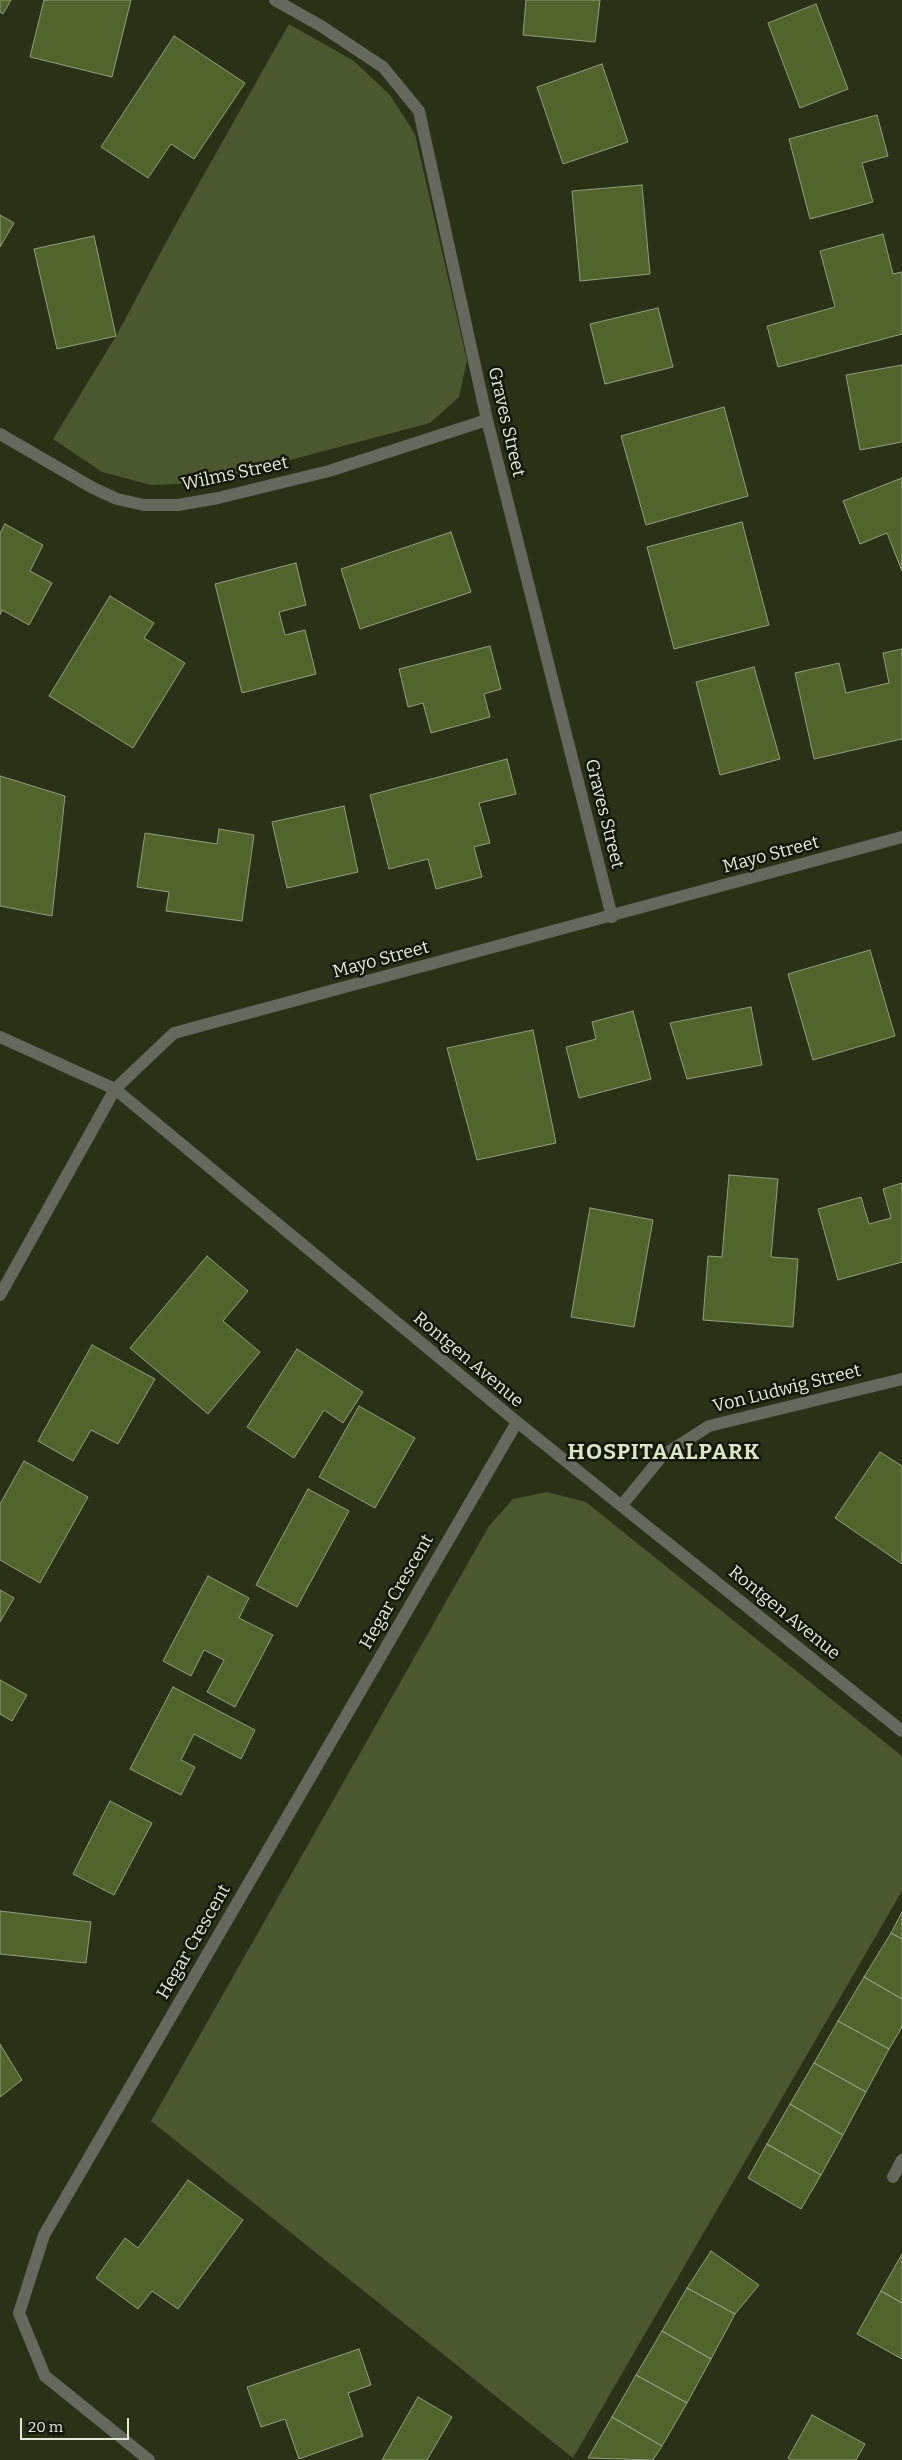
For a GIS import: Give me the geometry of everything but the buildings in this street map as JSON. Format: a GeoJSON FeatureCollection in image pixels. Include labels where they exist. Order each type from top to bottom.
{"type":"FeatureCollection","features":[{"type":"Feature","properties":{"kind":"street","name":"Graves Street"},"geometry":{"type":"LineString","coordinates":[[275,0],[321,26],[383,67],[419,111],[487,420],[612,917]]}},
{"type":"Feature","properties":{"kind":"street","name":"Wilms Street"},"geometry":{"type":"LineString","coordinates":[[0,434],[93,488],[116,499],[144,505],[178,505],[218,498],[329,471],[487,420]]}},
{"type":"Feature","properties":{"kind":"street","name":"Mayo Street"},"geometry":{"type":"LineString","coordinates":[[0,1295],[115,1089],[174,1034],[902,837]]}},
{"type":"Feature","properties":{"kind":"street","name":"Rontgen Avenue"},"geometry":{"type":"LineString","coordinates":[[0,1037],[115,1089],[516,1422],[622,1505],[902,1732]]}},
{"type":"Feature","properties":{"kind":"street","name":"Von Ludwig Street"},"geometry":{"type":"LineString","coordinates":[[622,1505],[662,1456],[709,1426],[902,1379]]}},
{"type":"Feature","properties":{"kind":"street","name":"Hegar Crescent"},"geometry":{"type":"LineString","coordinates":[[149,2460],[45,2376],[20,2313],[44,2235],[516,1422]]}},
{"type":"Feature","properties":{"kind":"street"},"geometry":{"type":"LineString","coordinates":[[894,2176],[902,2160]]}},
{"type":"Feature","properties":{"kind":"green space"},"geometry":{"type":"Polygon","coordinates":[[[289,24],[354,61],[390,95],[415,134],[467,361],[459,397],[430,423],[203,483],[151,485],[102,472],[53,439],[116,336],[177,222],[289,24]]]}},
{"type":"Feature","properties":{"kind":"green space"},"geometry":{"type":"Polygon","coordinates":[[[547,1492],[586,1502],[902,1756],[902,1891],[573,2458],[151,2121],[489,1526],[513,1499],[547,1492]]]}},
{"type":"Feature","properties":{"kind":"district","name":"HOSPITAALPARK"},"geometry":{"type":"Point","coordinates":[664,1453]}}]}
